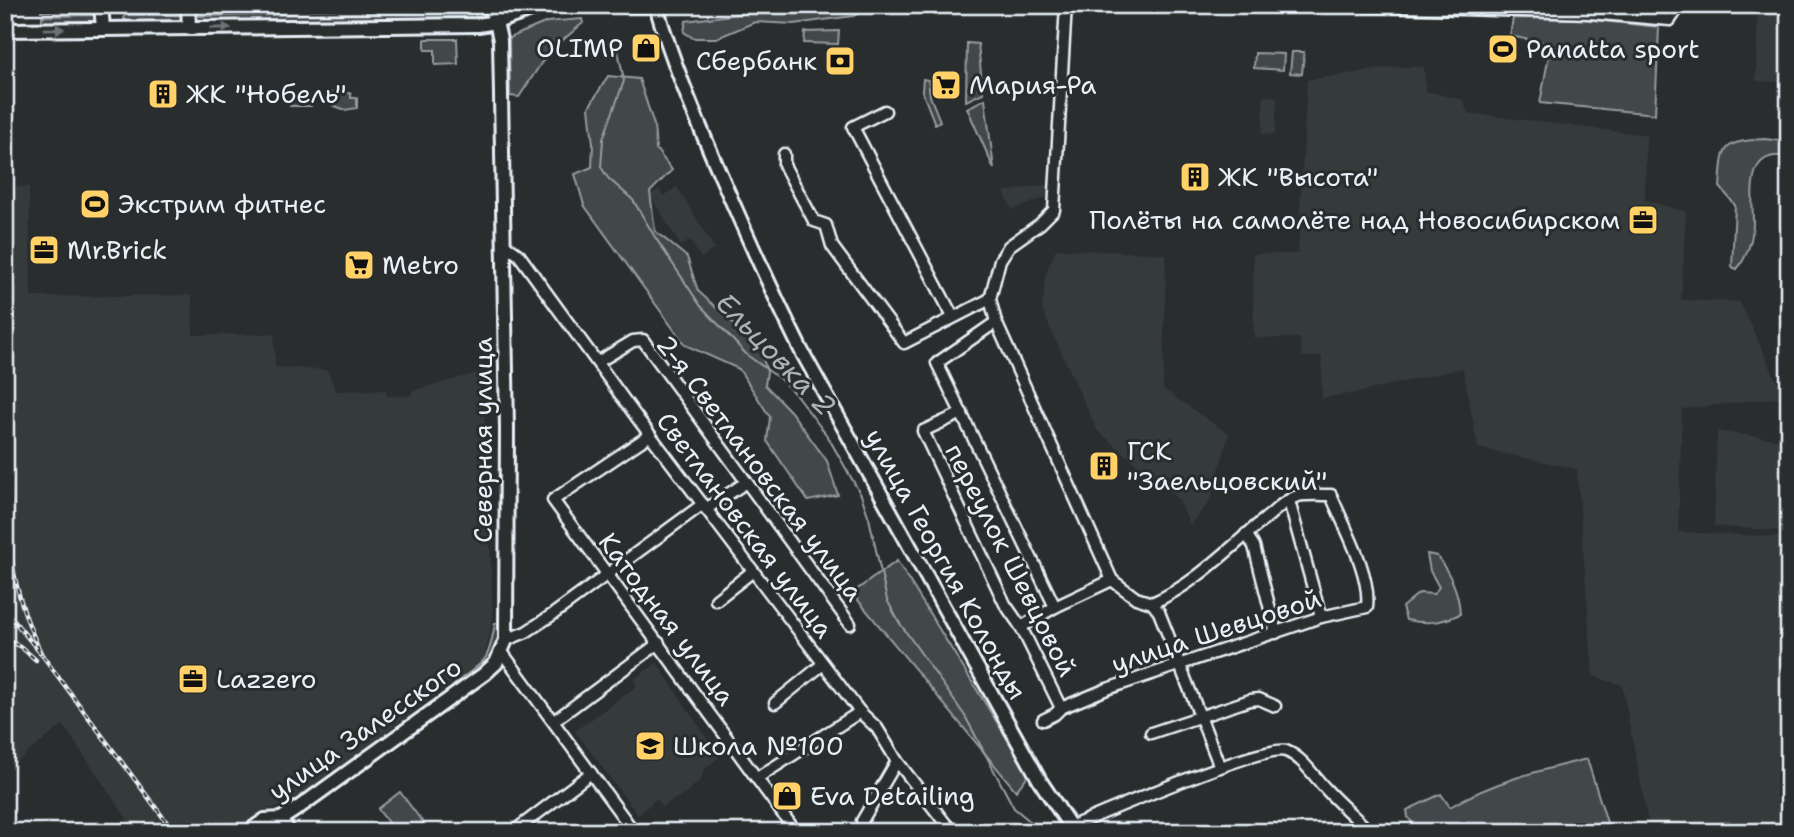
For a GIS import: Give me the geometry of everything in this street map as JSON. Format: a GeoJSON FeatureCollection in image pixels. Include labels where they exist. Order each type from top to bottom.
{"type":"FeatureCollection","features":[{"type":"Feature","properties":{"kind":"main road"},"geometry":{"type":"LineString","coordinates":[[102,5],[103,28]]}},
{"type":"Feature","properties":{"kind":"main road"},"geometry":{"type":"LineString","coordinates":[[188,5],[189,28]]}},
{"type":"Feature","properties":{"kind":"main road","name":"Северная улица"},"geometry":{"type":"LineString","coordinates":[[489,5],[500,34],[507,429],[504,646]]}},
{"type":"Feature","properties":{"kind":"main road"},"geometry":{"type":"LineString","coordinates":[[5,30],[478,25],[496,22],[545,5]]}},
{"type":"Feature","properties":{"kind":"main road"},"geometry":{"type":"LineString","coordinates":[[621,5],[662,5]]}},
{"type":"Feature","properties":{"kind":"main road","name":"улица Георгия Колонды"},"geometry":{"type":"LineString","coordinates":[[656,6],[676,67],[703,134],[796,340],[1027,757],[1072,829]]}},
{"type":"Feature","properties":{"kind":"main road","name":"улица Залесского"},"geometry":{"type":"LineString","coordinates":[[248,832],[265,820],[281,819],[484,674],[496,663],[504,646]]}},
{"type":"Feature","properties":{"kind":"street"},"geometry":{"type":"LineString","coordinates":[[1066,5],[1054,210],[1040,224],[1009,246],[1000,260],[990,299],[996,322],[1112,580],[1136,598],[1152,603],[1164,621],[1220,767]]}},
{"type":"Feature","properties":{"kind":"street"},"geometry":{"type":"LineString","coordinates":[[1332,5],[1590,9],[1670,20],[1680,5]]}},
{"type":"Feature","properties":{"kind":"street"},"geometry":{"type":"LineString","coordinates":[[886,111],[853,127],[953,317]]}},
{"type":"Feature","properties":{"kind":"street"},"geometry":{"type":"LineString","coordinates":[[784,154],[784,165],[814,221],[826,225],[832,246],[904,343],[990,299]]}},
{"type":"Feature","properties":{"kind":"street","name":"Светлановская улица"},"geometry":{"type":"LineString","coordinates":[[504,244],[519,255],[650,435],[823,664],[860,712],[877,728],[946,830]]}},
{"type":"Feature","properties":{"kind":"street"},"geometry":{"type":"LineString","coordinates":[[996,322],[937,363],[1055,607]]}},
{"type":"Feature","properties":{"kind":"street","name":"2-я Светлановская улица"},"geometry":{"type":"LineString","coordinates":[[598,362],[634,341],[643,340],[850,624]]}},
{"type":"Feature","properties":{"kind":"street","name":"переулок Шевцовой"},"geometry":{"type":"LineString","coordinates":[[962,413],[923,431],[1005,604],[1021,627],[1061,708]]}},
{"type":"Feature","properties":{"kind":"street","name":"Катодная улица"},"geometry":{"type":"LineString","coordinates":[[650,435],[553,500],[796,832]]}},
{"type":"Feature","properties":{"kind":"street"},"geometry":{"type":"LineString","coordinates":[[634,832],[504,646],[705,507],[745,483]]}},
{"type":"Feature","properties":{"kind":"street","name":"улица Шевцовой"},"geometry":{"type":"LineString","coordinates":[[1043,720],[1061,708],[1107,689],[1321,617],[1367,607],[1367,590],[1360,565],[1331,495],[1297,496],[1289,501]]}},
{"type":"Feature","properties":{"kind":"street"},"geometry":{"type":"LineString","coordinates":[[1152,603],[1195,579],[1289,501],[1321,617]]}},
{"type":"Feature","properties":{"kind":"street"},"geometry":{"type":"LineString","coordinates":[[1246,534],[1254,546],[1276,633]]}},
{"type":"Feature","properties":{"kind":"street"},"geometry":{"type":"LineString","coordinates":[[716,600],[753,570]]}},
{"type":"Feature","properties":{"kind":"street"},"geometry":{"type":"LineString","coordinates":[[1021,627],[1055,607],[1112,580]]}},
{"type":"Feature","properties":{"kind":"street"},"geometry":{"type":"LineString","coordinates":[[554,721],[659,643]]}},
{"type":"Feature","properties":{"kind":"street"},"geometry":{"type":"LineString","coordinates":[[775,704],[823,664]]}},
{"type":"Feature","properties":{"kind":"street"},"geometry":{"type":"LineString","coordinates":[[1152,733],[1250,700],[1259,699],[1275,706]]}},
{"type":"Feature","properties":{"kind":"street"},"geometry":{"type":"LineString","coordinates":[[757,778],[860,712]]}},
{"type":"Feature","properties":{"kind":"street"},"geometry":{"type":"LineString","coordinates":[[1072,829],[1126,804],[1220,767],[1267,751],[1286,751],[1309,767],[1323,786],[1370,832]]}},
{"type":"Feature","properties":{"kind":"street"},"geometry":{"type":"LineString","coordinates":[[862,821],[897,761]]}},
{"type":"Feature","properties":{"kind":"street"},"geometry":{"type":"LineString","coordinates":[[513,832],[591,773]]}},
{"type":"Feature","properties":{"kind":"street"},"geometry":{"type":"LineString","coordinates":[[281,819],[291,832]]}},
{"type":"Feature","properties":{"kind":"shaded area"},"geometry":{"type":"Polygon","coordinates":[[[41,5],[94,5],[95,11],[41,11],[41,5]]]}},
{"type":"Feature","properties":{"kind":"shaded area"},"geometry":{"type":"Polygon","coordinates":[[[124,5],[182,5],[183,10],[124,10],[124,5]]]}},
{"type":"Feature","properties":{"kind":"shaded area"},"geometry":{"type":"Polygon","coordinates":[[[196,5],[475,5],[475,8],[196,10],[196,5]]]}},
{"type":"Feature","properties":{"kind":"shaded area"},"geometry":{"type":"Polygon","coordinates":[[[806,5],[870,5],[870,8],[853,16],[794,24],[755,22],[717,38],[693,38],[684,32],[686,21],[806,5]]]}},
{"type":"Feature","properties":{"kind":"shaded area"},"geometry":{"type":"Polygon","coordinates":[[[1758,5],[1789,5],[1789,82],[1756,81],[1758,5]]]}},
{"type":"Feature","properties":{"kind":"shaded area"},"geometry":{"type":"Polygon","coordinates":[[[475,11],[476,17],[196,22],[196,16],[475,11]]]}},
{"type":"Feature","properties":{"kind":"shaded area"},"geometry":{"type":"Polygon","coordinates":[[[95,15],[95,21],[42,22],[42,16],[95,15]]]}},
{"type":"Feature","properties":{"kind":"shaded area"},"geometry":{"type":"Polygon","coordinates":[[[125,15],[182,15],[182,22],[132,23],[124,19],[125,15]]]}},
{"type":"Feature","properties":{"kind":"shaded area"},"geometry":{"type":"Polygon","coordinates":[[[1513,18],[1584,19],[1659,27],[1655,114],[1540,103],[1551,44],[1510,36],[1513,18]]]}},
{"type":"Feature","properties":{"kind":"shaded area"},"geometry":{"type":"Polygon","coordinates":[[[582,19],[583,23],[548,53],[519,97],[510,96],[509,38],[547,22],[582,19]]]}},
{"type":"Feature","properties":{"kind":"shaded area"},"geometry":{"type":"Polygon","coordinates":[[[839,31],[838,44],[804,43],[805,32],[839,31]]]}},
{"type":"Feature","properties":{"kind":"shaded area"},"geometry":{"type":"Polygon","coordinates":[[[425,39],[457,39],[458,64],[435,65],[435,50],[425,50],[425,39]]]}},
{"type":"Feature","properties":{"kind":"shaded area"},"geometry":{"type":"Polygon","coordinates":[[[967,43],[978,44],[983,93],[966,101],[967,43]]]}},
{"type":"Feature","properties":{"kind":"shaded area"},"geometry":{"type":"Polygon","coordinates":[[[1292,52],[1304,52],[1302,74],[1290,73],[1292,52]]]}},
{"type":"Feature","properties":{"kind":"shaded area"},"geometry":{"type":"Polygon","coordinates":[[[1255,53],[1284,54],[1283,70],[1254,68],[1255,53]]]}},
{"type":"Feature","properties":{"kind":"shaded area"},"geometry":{"type":"Polygon","coordinates":[[[1395,67],[1424,67],[1426,91],[1463,100],[1468,113],[1646,135],[1645,200],[1686,212],[1681,300],[1740,302],[1784,397],[1682,409],[1678,532],[1782,537],[1789,550],[1789,832],[1650,832],[1622,685],[1593,676],[1577,469],[1478,448],[1463,368],[1361,392],[1322,398],[1322,356],[1302,357],[1300,338],[1254,338],[1253,254],[1298,254],[1307,80],[1395,67]]]}},
{"type":"Feature","properties":{"kind":"shaded area"},"geometry":{"type":"Polygon","coordinates":[[[608,76],[639,79],[654,125],[656,149],[672,170],[650,192],[655,231],[687,257],[698,291],[760,348],[767,372],[765,385],[791,412],[827,461],[838,495],[808,501],[767,441],[770,417],[739,369],[685,345],[584,205],[575,174],[592,167],[593,144],[589,107],[608,76]]]}},
{"type":"Feature","properties":{"kind":"shaded area"},"geometry":{"type":"Polygon","coordinates":[[[923,79],[928,80],[930,96],[940,121],[935,124],[922,91],[923,79]]]}},
{"type":"Feature","properties":{"kind":"shaded area"},"geometry":{"type":"Polygon","coordinates":[[[331,93],[351,93],[351,98],[357,98],[357,108],[345,110],[332,105],[334,100],[331,93]]]}},
{"type":"Feature","properties":{"kind":"shaded area"},"geometry":{"type":"Polygon","coordinates":[[[290,96],[311,96],[311,106],[290,106],[290,96]]]}},
{"type":"Feature","properties":{"kind":"shaded area"},"geometry":{"type":"Polygon","coordinates":[[[1264,96],[1277,97],[1275,134],[1262,134],[1264,96]]]}},
{"type":"Feature","properties":{"kind":"shaded area"},"geometry":{"type":"Polygon","coordinates":[[[985,99],[994,169],[967,108],[985,99]]]}},
{"type":"Feature","properties":{"kind":"shaded area"},"geometry":{"type":"Polygon","coordinates":[[[1765,139],[1789,142],[1789,157],[1775,156],[1764,159],[1758,166],[1754,176],[1752,235],[1737,269],[1732,267],[1735,205],[1720,187],[1722,162],[1727,148],[1732,144],[1765,139]]]}},
{"type":"Feature","properties":{"kind":"shaded area"},"geometry":{"type":"Polygon","coordinates":[[[1050,184],[1052,195],[1012,210],[1004,192],[1050,184]]]}},
{"type":"Feature","properties":{"kind":"shaded area"},"geometry":{"type":"Polygon","coordinates":[[[5,187],[29,187],[31,297],[192,295],[193,335],[274,334],[275,367],[327,370],[336,391],[386,390],[386,396],[411,396],[412,391],[478,373],[483,379],[493,619],[484,659],[290,804],[269,809],[235,832],[136,832],[63,725],[5,771],[5,187]]]}},
{"type":"Feature","properties":{"kind":"shaded area"},"geometry":{"type":"Polygon","coordinates":[[[677,187],[715,249],[701,258],[690,240],[681,246],[650,195],[659,189],[663,196],[677,187]]]}},
{"type":"Feature","properties":{"kind":"shaded area"},"geometry":{"type":"Polygon","coordinates":[[[1056,249],[1166,254],[1163,389],[1229,434],[1210,501],[1190,525],[1179,500],[1097,430],[1042,310],[1046,273],[1056,249]]]}},
{"type":"Feature","properties":{"kind":"shaded area"},"geometry":{"type":"Polygon","coordinates":[[[1717,431],[1789,441],[1789,534],[1714,526],[1717,431]]]}},
{"type":"Feature","properties":{"kind":"shaded area"},"geometry":{"type":"Polygon","coordinates":[[[1427,554],[1437,556],[1450,576],[1456,590],[1460,614],[1434,622],[1406,620],[1402,607],[1419,593],[1434,594],[1439,587],[1430,571],[1427,554]]]}},
{"type":"Feature","properties":{"kind":"shaded area"},"geometry":{"type":"Polygon","coordinates":[[[897,561],[1029,774],[1016,791],[852,593],[897,561]]]}},
{"type":"Feature","properties":{"kind":"shaded area"},"geometry":{"type":"Polygon","coordinates":[[[495,623],[498,623],[499,636],[493,656],[480,670],[451,688],[485,658],[495,623]]]}},
{"type":"Feature","properties":{"kind":"shaded area"},"geometry":{"type":"Polygon","coordinates":[[[1789,624],[1789,744],[1782,727],[1789,624]]]}},
{"type":"Feature","properties":{"kind":"shaded area","name":"Школа №100"},"geometry":{"type":"Polygon","coordinates":[[[657,663],[719,757],[705,769],[700,781],[684,794],[662,807],[657,798],[638,815],[575,731],[637,686],[634,679],[657,663]]]}},
{"type":"Feature","properties":{"kind":"shaded area"},"geometry":{"type":"Polygon","coordinates":[[[1587,759],[1610,832],[1419,832],[1408,817],[1407,810],[1441,794],[1450,807],[1499,784],[1587,759]]]}},
{"type":"Feature","properties":{"kind":"shaded area"},"geometry":{"type":"Polygon","coordinates":[[[400,792],[430,832],[395,832],[378,809],[400,792]]]}},
{"type":"Feature","properties":{"kind":"waterway","name":"Ельцовка 2"},"geometry":{"type":"LineString","coordinates":[[617,45],[624,81],[603,139],[601,167],[608,178],[633,200],[700,305],[747,355],[780,379],[797,396],[828,437],[861,495],[869,518],[887,600],[899,622],[965,716],[1014,808],[1043,832]]}},
{"type":"Feature","properties":{"kind":"railway"},"geometry":{"type":"LineString","coordinates":[[5,359],[12,561],[23,609],[42,655]]}},
{"type":"Feature","properties":{"kind":"railway"},"geometry":{"type":"LineString","coordinates":[[5,610],[42,655],[174,832]]}},
{"type":"Feature","properties":{"kind":"railway"},"geometry":{"type":"LineString","coordinates":[[5,638],[36,660]]}},
{"type":"Feature","properties":{"kind":"place","name":"OLIMP"},"geometry":{"type":"Point","coordinates":[646,48]}},
{"type":"Feature","properties":{"kind":"place","name":"Panatta sport"},"geometry":{"type":"Point","coordinates":[1503,49]}},
{"type":"Feature","properties":{"kind":"place","name":"Сбербанк"},"geometry":{"type":"Point","coordinates":[840,61]}},
{"type":"Feature","properties":{"kind":"place","name":"Мария-Ра"},"geometry":{"type":"Point","coordinates":[946,85]}},
{"type":"Feature","properties":{"kind":"place","name":"ЖК \"Нобель\""},"geometry":{"type":"Point","coordinates":[163,94]}},
{"type":"Feature","properties":{"kind":"place","name":"ЖК \"Высота\""},"geometry":{"type":"Point","coordinates":[1195,177]}},
{"type":"Feature","properties":{"kind":"place","name":"Экстрим фитнес"},"geometry":{"type":"Point","coordinates":[95,204]}},
{"type":"Feature","properties":{"kind":"place","name":"Полёты на самолёте над Новосибирском"},"geometry":{"type":"Point","coordinates":[1643,220]}},
{"type":"Feature","properties":{"kind":"place","name":"Mr.Brick"},"geometry":{"type":"Point","coordinates":[44,250]}},
{"type":"Feature","properties":{"kind":"place","name":"Metro"},"geometry":{"type":"Point","coordinates":[359,265]}},
{"type":"Feature","properties":{"kind":"place","name":"ГСК \"Заельцовский\""},"geometry":{"type":"Point","coordinates":[1104,466]}},
{"type":"Feature","properties":{"kind":"place","name":"Lazzero"},"geometry":{"type":"Point","coordinates":[193,679]}},
{"type":"Feature","properties":{"kind":"place","name":"Школа №100"},"geometry":{"type":"Point","coordinates":[650,746]}},
{"type":"Feature","properties":{"kind":"place","name":"Eva Detailing"},"geometry":{"type":"Point","coordinates":[787,796]}}]}
